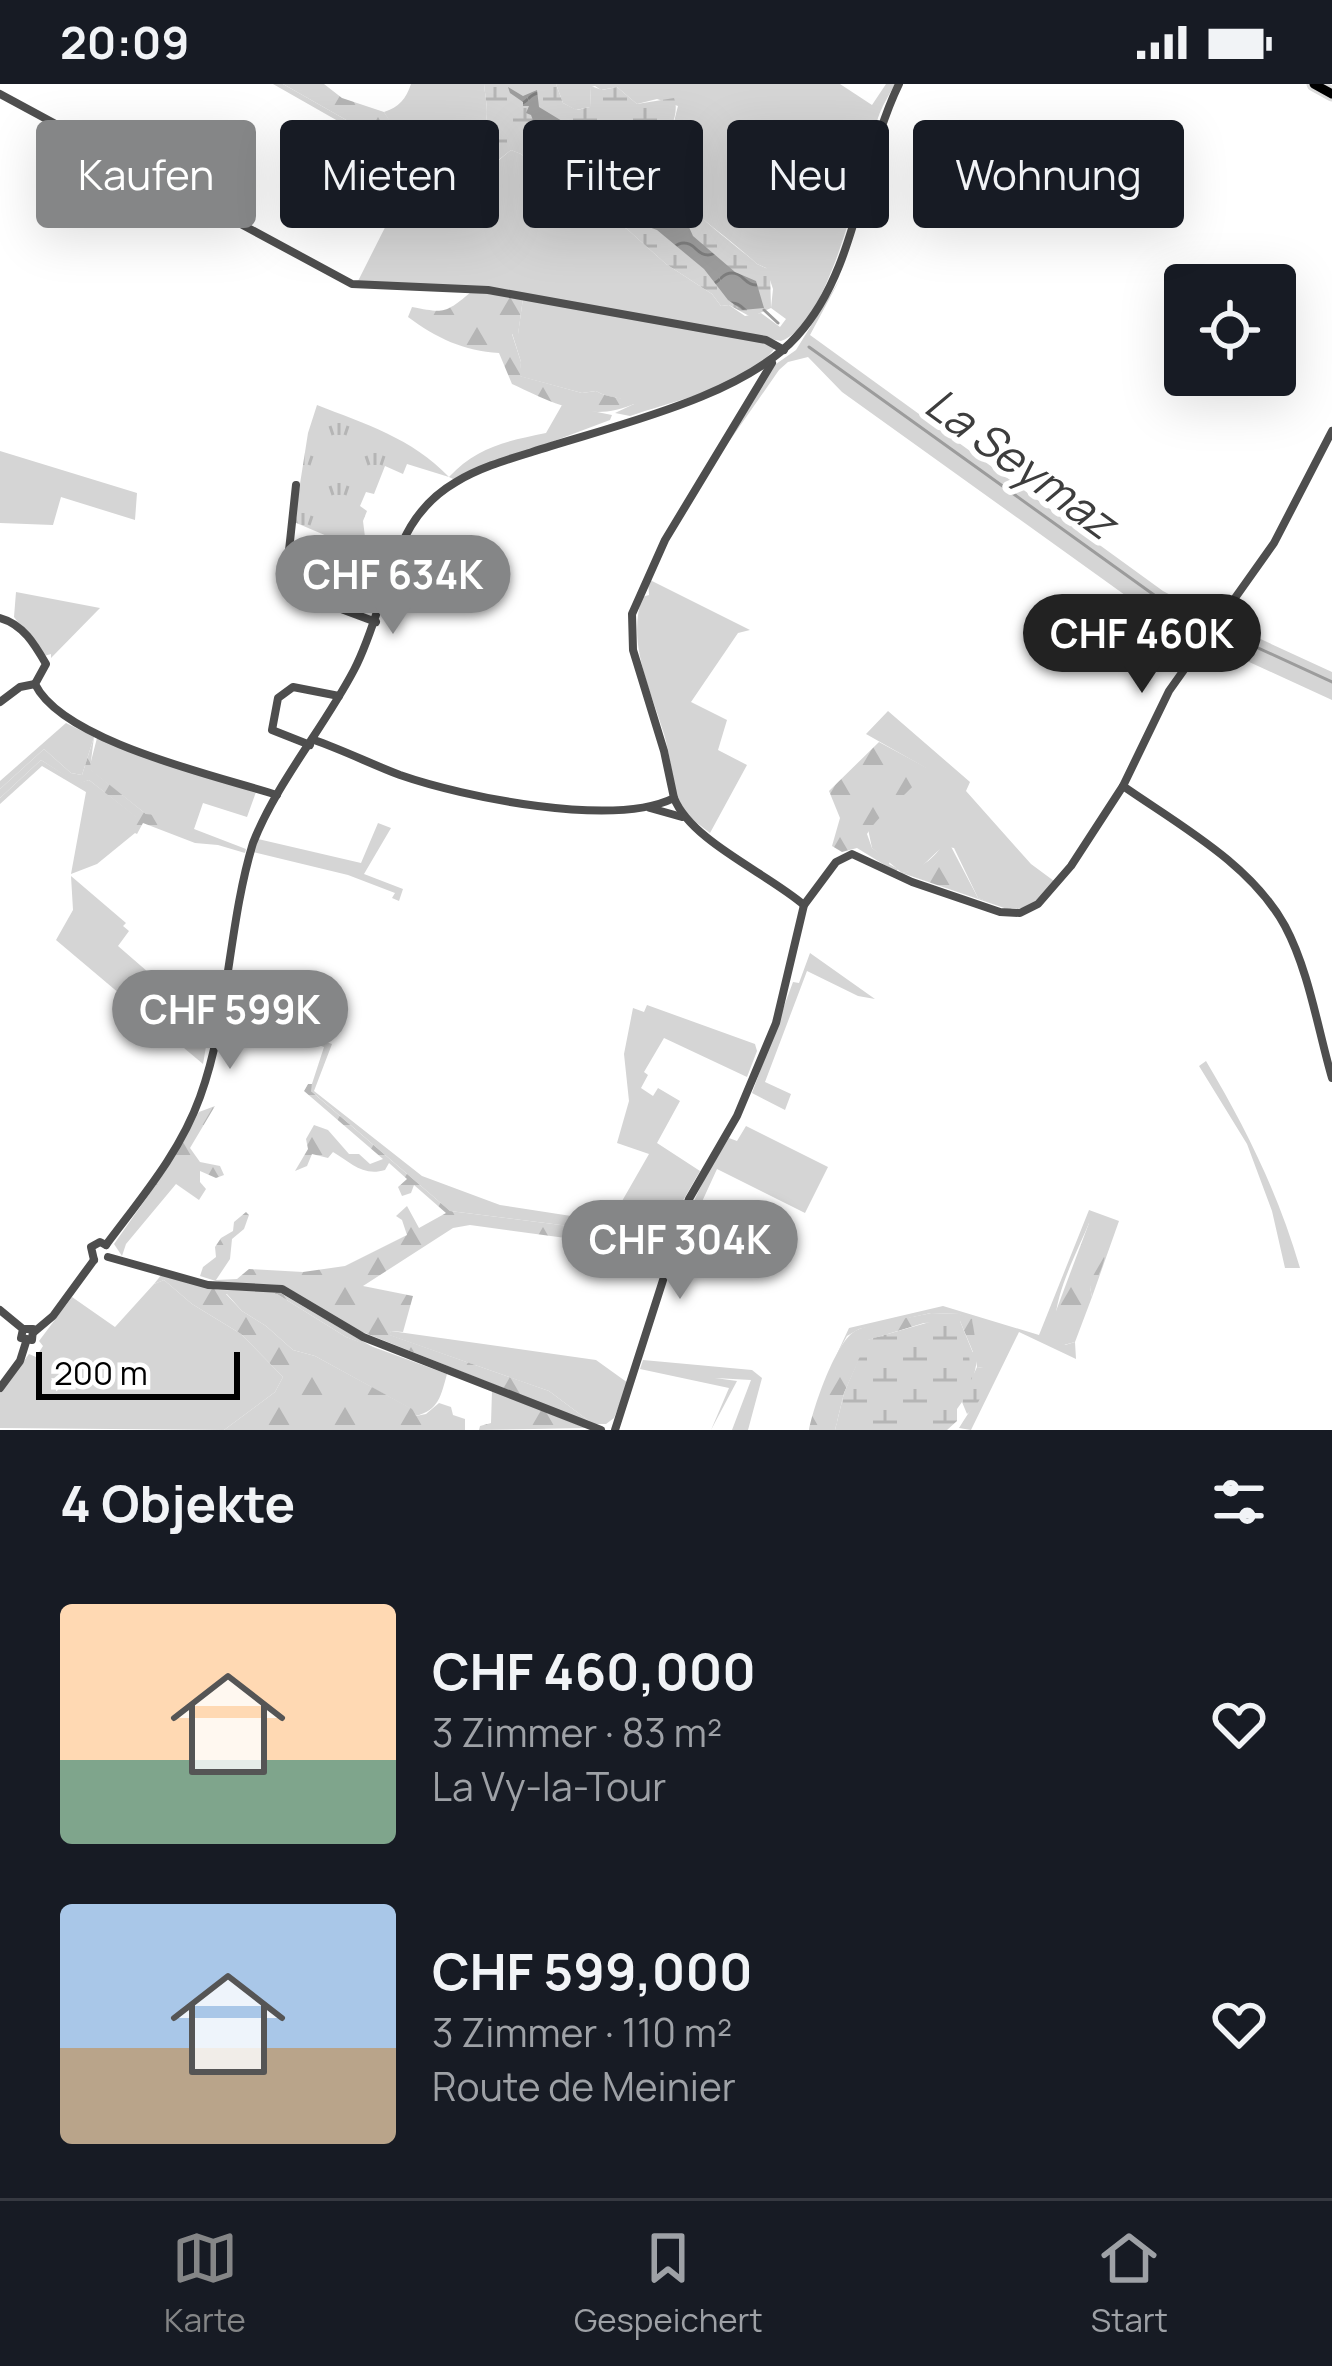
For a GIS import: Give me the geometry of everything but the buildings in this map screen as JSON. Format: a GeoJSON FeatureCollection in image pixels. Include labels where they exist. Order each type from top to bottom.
{"type":"FeatureCollection","features":[{"type":"Feature","properties":{"kind":"main road"},"geometry":{"type":"LineString","coordinates":[[1314,84],[1332,94]]}},
{"type":"Feature","properties":{"kind":"street"},"geometry":{"type":"LineString","coordinates":[[804,904],[774,880],[726,853],[684,818],[674,798],[630,640],[630,620],[658,551],[749,399],[814,314],[832,280],[874,144],[899,84]]}},
{"type":"Feature","properties":{"kind":"street"},"geometry":{"type":"LineString","coordinates":[[0,94],[352,284],[488,290],[766,340],[780,354]]}},
{"type":"Feature","properties":{"kind":"street"},"geometry":{"type":"LineString","coordinates":[[108,1257],[106,1245],[178,1146],[200,1098],[244,874],[260,825],[339,696],[376,622],[408,532],[428,504],[454,483],[492,465],[692,399],[736,381],[780,354]]}},
{"type":"Feature","properties":{"kind":"street"},"geometry":{"type":"LineString","coordinates":[[736,381],[749,399]]}},
{"type":"Feature","properties":{"kind":"street"},"geometry":{"type":"LineString","coordinates":[[615,1430],[689,1199],[737,1116],[776,1023],[804,904],[836,862],[852,854],[912,882],[1000,912],[1024,912],[1038,904],[1064,875],[1123,786],[1169,692],[1283,527],[1332,431]]}},
{"type":"Feature","properties":{"kind":"street"},"geometry":{"type":"LineString","coordinates":[[296,485],[285,588],[376,622]]}},
{"type":"Feature","properties":{"kind":"street"},"geometry":{"type":"LineString","coordinates":[[0,618],[17,626],[46,664],[35,684],[20,687],[0,702]]}},
{"type":"Feature","properties":{"kind":"street"},"geometry":{"type":"LineString","coordinates":[[35,684],[52,706],[100,736],[278,795]]}},
{"type":"Feature","properties":{"kind":"street"},"geometry":{"type":"LineString","coordinates":[[339,696],[293,686],[278,698],[272,730],[409,778],[515,802],[649,808],[684,818]]}},
{"type":"Feature","properties":{"kind":"street"},"geometry":{"type":"LineString","coordinates":[[1123,786],[1225,860],[1277,914],[1292,940],[1332,1078]]}},
{"type":"Feature","properties":{"kind":"street"},"geometry":{"type":"LineString","coordinates":[[649,808],[674,798]]}},
{"type":"Feature","properties":{"kind":"street"},"geometry":{"type":"LineString","coordinates":[[94,1260],[91,1247],[100,1242],[106,1245]]}},
{"type":"Feature","properties":{"kind":"street"},"geometry":{"type":"LineString","coordinates":[[26,1342],[53,1316],[94,1260],[108,1257],[208,1285],[278,1288],[382,1345],[602,1430]]}},
{"type":"Feature","properties":{"kind":"street"},"geometry":{"type":"LineString","coordinates":[[0,1310],[34,1332]]}},
{"type":"Feature","properties":{"kind":"street"},"geometry":{"type":"LineString","coordinates":[[23,1329],[20,1335],[26,1342]]}},
{"type":"Feature","properties":{"kind":"street"},"geometry":{"type":"LineString","coordinates":[[0,1388],[20,1361],[26,1342]]}},
{"type":"Feature","properties":{"kind":"green space"},"geometry":{"type":"Polygon","coordinates":[[[273,84],[283,84],[346,120],[336,120],[273,84]]]}},
{"type":"Feature","properties":{"kind":"green space"},"geometry":{"type":"Polygon","coordinates":[[[283,84],[324,84],[342,98],[384,112],[389,120],[346,120],[283,84]]]}},
{"type":"Feature","properties":{"kind":"green space"},"geometry":{"type":"Polygon","coordinates":[[[411,84],[484,84],[486,120],[389,120],[384,112],[401,102],[411,84]]]}},
{"type":"Feature","properties":{"kind":"green space"},"geometry":{"type":"Polygon","coordinates":[[[484,84],[556,84],[563,103],[577,110],[590,107],[591,86],[617,87],[637,104],[674,98],[676,104],[674,120],[523,120],[523,155],[511,150],[499,160],[499,120],[486,120],[484,84]]]}},
{"type":"Feature","properties":{"kind":"green space"},"geometry":{"type":"Polygon","coordinates":[[[556,84],[840,84],[872,105],[886,84],[895,84],[877,120],[727,120],[727,228],[846,228],[815,306],[799,329],[781,341],[487,288],[358,281],[385,228],[499,228],[499,160],[511,150],[523,155],[523,228],[625,228],[666,264],[712,294],[721,306],[729,305],[745,316],[761,313],[780,327],[786,319],[771,308],[773,289],[766,268],[703,218],[703,120],[675,120],[678,106],[657,99],[637,104],[617,87],[591,87],[590,107],[576,110],[563,103],[556,84]]]}},
{"type":"Feature","properties":{"kind":"green space"},"geometry":{"type":"Polygon","coordinates":[[[703,218],[770,270],[771,308],[751,317],[729,305],[721,306],[627,229],[703,228],[703,218]]]}},
{"type":"Feature","properties":{"kind":"green space"},"geometry":{"type":"Polygon","coordinates":[[[840,279],[810,335],[1163,591],[1215,619],[1201,640],[1150,613],[842,392],[808,357],[788,362],[779,370],[726,446],[755,394],[776,364],[796,350],[840,279]]]}},
{"type":"Feature","properties":{"kind":"green space"},"geometry":{"type":"Polygon","coordinates":[[[471,292],[523,298],[518,335],[512,334],[521,362],[520,376],[636,403],[604,412],[559,404],[512,384],[499,353],[451,342],[408,317],[412,307],[444,310],[471,292]]]}},
{"type":"Feature","properties":{"kind":"green space"},"geometry":{"type":"Polygon","coordinates":[[[523,298],[763,341],[775,348],[728,382],[630,416],[615,413],[634,404],[624,400],[519,376],[521,362],[512,333],[518,334],[523,298]]]}},
{"type":"Feature","properties":{"kind":"green space"},"geometry":{"type":"Polygon","coordinates":[[[317,405],[404,442],[449,477],[407,464],[403,474],[385,466],[374,494],[366,492],[360,506],[367,511],[363,521],[367,553],[294,522],[317,405]]]}},
{"type":"Feature","properties":{"kind":"green space"},"geometry":{"type":"Polygon","coordinates":[[[562,405],[612,415],[610,420],[449,477],[482,452],[546,433],[562,405]]]}},
{"type":"Feature","properties":{"kind":"green space"},"geometry":{"type":"Polygon","coordinates":[[[0,451],[137,493],[135,520],[61,497],[53,525],[0,523],[0,451]]]}},
{"type":"Feature","properties":{"kind":"green space"},"geometry":{"type":"Polygon","coordinates":[[[648,579],[750,630],[738,633],[691,702],[727,720],[718,750],[747,765],[710,833],[680,804],[642,666],[638,615],[642,597],[649,595],[648,579]]]}},
{"type":"Feature","properties":{"kind":"green space"},"geometry":{"type":"Polygon","coordinates":[[[16,592],[100,608],[51,658],[51,654],[44,656],[14,617],[16,592]]]}},
{"type":"Feature","properties":{"kind":"green space"},"geometry":{"type":"Polygon","coordinates":[[[1239,599],[1254,636],[1332,672],[1332,700],[1208,643],[1239,599]]]}},
{"type":"Feature","properties":{"kind":"green space"},"geometry":{"type":"Polygon","coordinates":[[[888,711],[970,782],[966,791],[1031,864],[1054,881],[1036,901],[1012,908],[978,898],[954,848],[943,846],[919,869],[902,873],[872,848],[868,829],[926,768],[866,734],[888,711]]]}},
{"type":"Feature","properties":{"kind":"green space"},"geometry":{"type":"Polygon","coordinates":[[[66,723],[94,737],[82,775],[71,773],[44,749],[0,789],[0,781],[66,723]]]}},
{"type":"Feature","properties":{"kind":"green space"},"geometry":{"type":"Polygon","coordinates":[[[94,737],[90,769],[146,814],[160,815],[212,841],[195,843],[197,834],[167,824],[156,828],[143,823],[137,834],[133,832],[137,818],[89,780],[78,784],[41,760],[0,798],[0,789],[44,749],[71,773],[82,775],[94,737]]]}},
{"type":"Feature","properties":{"kind":"green space"},"geometry":{"type":"Polygon","coordinates":[[[97,738],[256,792],[247,817],[203,803],[194,829],[246,849],[245,853],[195,843],[156,828],[160,816],[146,814],[89,769],[97,738]]]}},
{"type":"Feature","properties":{"kind":"green space"},"geometry":{"type":"Polygon","coordinates":[[[879,742],[927,768],[867,834],[872,848],[896,872],[857,848],[842,852],[832,846],[840,818],[829,791],[879,742]]]}},
{"type":"Feature","properties":{"kind":"green space"},"geometry":{"type":"Polygon","coordinates":[[[41,760],[78,783],[89,780],[138,818],[135,833],[97,864],[71,874],[86,792],[42,766],[0,804],[0,798],[41,760]]]}},
{"type":"Feature","properties":{"kind":"green space"},"geometry":{"type":"Polygon","coordinates":[[[378,823],[391,828],[364,874],[403,889],[399,901],[392,898],[395,893],[348,875],[253,852],[258,839],[361,863],[378,823]]]}},
{"type":"Feature","properties":{"kind":"green space"},"geometry":{"type":"Polygon","coordinates":[[[946,837],[978,898],[1013,911],[902,873],[929,861],[946,837]]]}},
{"type":"Feature","properties":{"kind":"green space"},"geometry":{"type":"Polygon","coordinates":[[[71,876],[126,923],[123,926],[129,931],[118,946],[171,992],[162,1004],[207,1041],[203,1064],[56,940],[73,910],[71,876]]]}},
{"type":"Feature","properties":{"kind":"green space"},"geometry":{"type":"Polygon","coordinates":[[[810,953],[875,999],[858,996],[807,971],[765,1082],[791,1094],[785,1110],[752,1093],[793,982],[799,983],[810,953]]]}},
{"type":"Feature","properties":{"kind":"green space"},"geometry":{"type":"Polygon","coordinates":[[[647,1005],[755,1044],[757,1051],[747,1077],[664,1038],[644,1072],[648,1075],[641,1088],[653,1096],[658,1088],[680,1101],[657,1143],[700,1171],[670,1223],[624,1233],[450,1211],[310,1090],[324,1047],[224,1011],[225,1007],[332,1044],[314,1091],[422,1176],[500,1205],[610,1222],[649,1154],[617,1143],[629,1101],[624,1054],[633,1008],[644,1012],[647,1005]]]}},
{"type":"Feature","properties":{"kind":"green space"},"geometry":{"type":"Polygon","coordinates":[[[1206,1061],[1260,1162],[1300,1268],[1285,1268],[1272,1211],[1247,1144],[1199,1066],[1206,1061]]]}},
{"type":"Feature","properties":{"kind":"green space"},"geometry":{"type":"Polygon","coordinates":[[[308,1084],[450,1211],[624,1233],[674,1219],[666,1265],[660,1256],[640,1248],[470,1225],[453,1228],[363,1286],[413,1296],[403,1332],[391,1331],[390,1335],[549,1391],[593,1424],[355,1329],[280,1285],[222,1283],[200,1276],[216,1257],[221,1238],[233,1231],[234,1222],[246,1212],[244,1229],[232,1239],[230,1259],[216,1280],[237,1279],[249,1269],[303,1272],[345,1266],[407,1235],[396,1216],[407,1206],[419,1228],[446,1213],[414,1185],[411,1193],[402,1196],[398,1187],[407,1179],[389,1163],[385,1170],[370,1172],[333,1152],[328,1158],[312,1154],[307,1166],[295,1171],[308,1149],[306,1139],[314,1125],[328,1130],[349,1154],[359,1154],[370,1164],[383,1159],[304,1091],[308,1084]]]}},
{"type":"Feature","properties":{"kind":"green space"},"geometry":{"type":"Polygon","coordinates":[[[215,1106],[190,1148],[200,1162],[220,1166],[224,1175],[216,1178],[200,1171],[206,1189],[199,1200],[176,1184],[126,1244],[122,1256],[114,1244],[167,1169],[199,1112],[215,1106]]]}},
{"type":"Feature","properties":{"kind":"green space"},"geometry":{"type":"Polygon","coordinates":[[[746,1126],[828,1167],[805,1213],[717,1169],[678,1254],[703,1182],[729,1138],[737,1141],[746,1126]]]}},
{"type":"Feature","properties":{"kind":"green space"},"geometry":{"type":"Polygon","coordinates":[[[1089,1210],[1119,1221],[1092,1297],[1090,1287],[1104,1257],[1089,1223],[1062,1287],[1055,1321],[1065,1345],[1075,1342],[1076,1359],[1019,1332],[971,1430],[959,1428],[983,1377],[983,1368],[977,1367],[972,1320],[959,1314],[931,1313],[859,1329],[847,1336],[836,1356],[849,1328],[943,1306],[1039,1335],[1089,1210]]]}},
{"type":"Feature","properties":{"kind":"green space"},"geometry":{"type":"Polygon","coordinates":[[[1102,1219],[1109,1223],[1102,1266],[1090,1287],[1092,1297],[1075,1342],[1064,1345],[1054,1337],[1053,1319],[1089,1223],[1102,1219]]]}},
{"type":"Feature","properties":{"kind":"green space"},"geometry":{"type":"Polygon","coordinates":[[[162,1274],[218,1290],[277,1291],[376,1349],[346,1337],[277,1294],[226,1294],[293,1350],[315,1356],[414,1410],[416,1416],[439,1403],[451,1407],[453,1415],[465,1419],[465,1430],[224,1430],[275,1392],[283,1377],[241,1334],[164,1280],[154,1284],[162,1274]]]}},
{"type":"Feature","properties":{"kind":"green space"},"geometry":{"type":"Polygon","coordinates":[[[164,1280],[241,1334],[283,1377],[275,1392],[224,1430],[0,1428],[0,1393],[29,1354],[36,1357],[43,1346],[39,1341],[72,1297],[115,1327],[154,1284],[164,1280]]]}},
{"type":"Feature","properties":{"kind":"green space"},"geometry":{"type":"Polygon","coordinates":[[[226,1293],[277,1294],[346,1337],[447,1374],[438,1401],[415,1416],[413,1410],[315,1356],[293,1350],[226,1293]]]}},
{"type":"Feature","properties":{"kind":"green space"},"geometry":{"type":"Polygon","coordinates":[[[931,1313],[972,1319],[978,1356],[973,1380],[968,1353],[973,1352],[960,1321],[924,1323],[868,1340],[844,1393],[835,1430],[809,1430],[827,1376],[849,1336],[874,1325],[931,1313]]]}},
{"type":"Feature","properties":{"kind":"green space"},"geometry":{"type":"Polygon","coordinates":[[[940,1319],[960,1321],[973,1353],[969,1354],[971,1380],[977,1367],[983,1368],[982,1394],[973,1409],[967,1414],[962,1402],[957,1421],[947,1430],[835,1430],[844,1393],[867,1340],[940,1319]]]}},
{"type":"Feature","properties":{"kind":"green space"},"geometry":{"type":"Polygon","coordinates":[[[391,1331],[596,1360],[628,1383],[614,1418],[593,1424],[549,1391],[389,1335],[391,1331]]]}},
{"type":"Feature","properties":{"kind":"green space"},"geometry":{"type":"Polygon","coordinates":[[[643,1360],[752,1370],[762,1378],[748,1430],[732,1430],[751,1380],[715,1378],[737,1381],[711,1430],[729,1388],[640,1369],[643,1360]]]}},
{"type":"Feature","properties":{"kind":"green space"},"geometry":{"type":"Polygon","coordinates":[[[492,1391],[586,1428],[479,1430],[491,1423],[492,1391]]]}},
{"type":"Feature","properties":{"kind":"water"},"geometry":{"type":"Polygon","coordinates":[[[508,87],[523,96],[537,90],[539,107],[560,120],[533,120],[526,113],[529,106],[508,87]]]}},
{"type":"Feature","properties":{"kind":"water"},"geometry":{"type":"Polygon","coordinates":[[[651,228],[689,228],[735,272],[756,281],[764,308],[742,310],[728,300],[704,269],[651,228]]]}},
{"type":"Feature","properties":{"kind":"waterway","name":"La Seymaz"},"geometry":{"type":"LineString","coordinates":[[764,310],[778,323]]}},
{"type":"Feature","properties":{"kind":"waterway","name":"La Seymaz"},"geometry":{"type":"LineString","coordinates":[[809,347],[1168,605],[1210,626]]}},
{"type":"Feature","properties":{"kind":"waterway","name":"La Seymaz"},"geometry":{"type":"LineString","coordinates":[[1219,630],[1332,682]]}}]}
